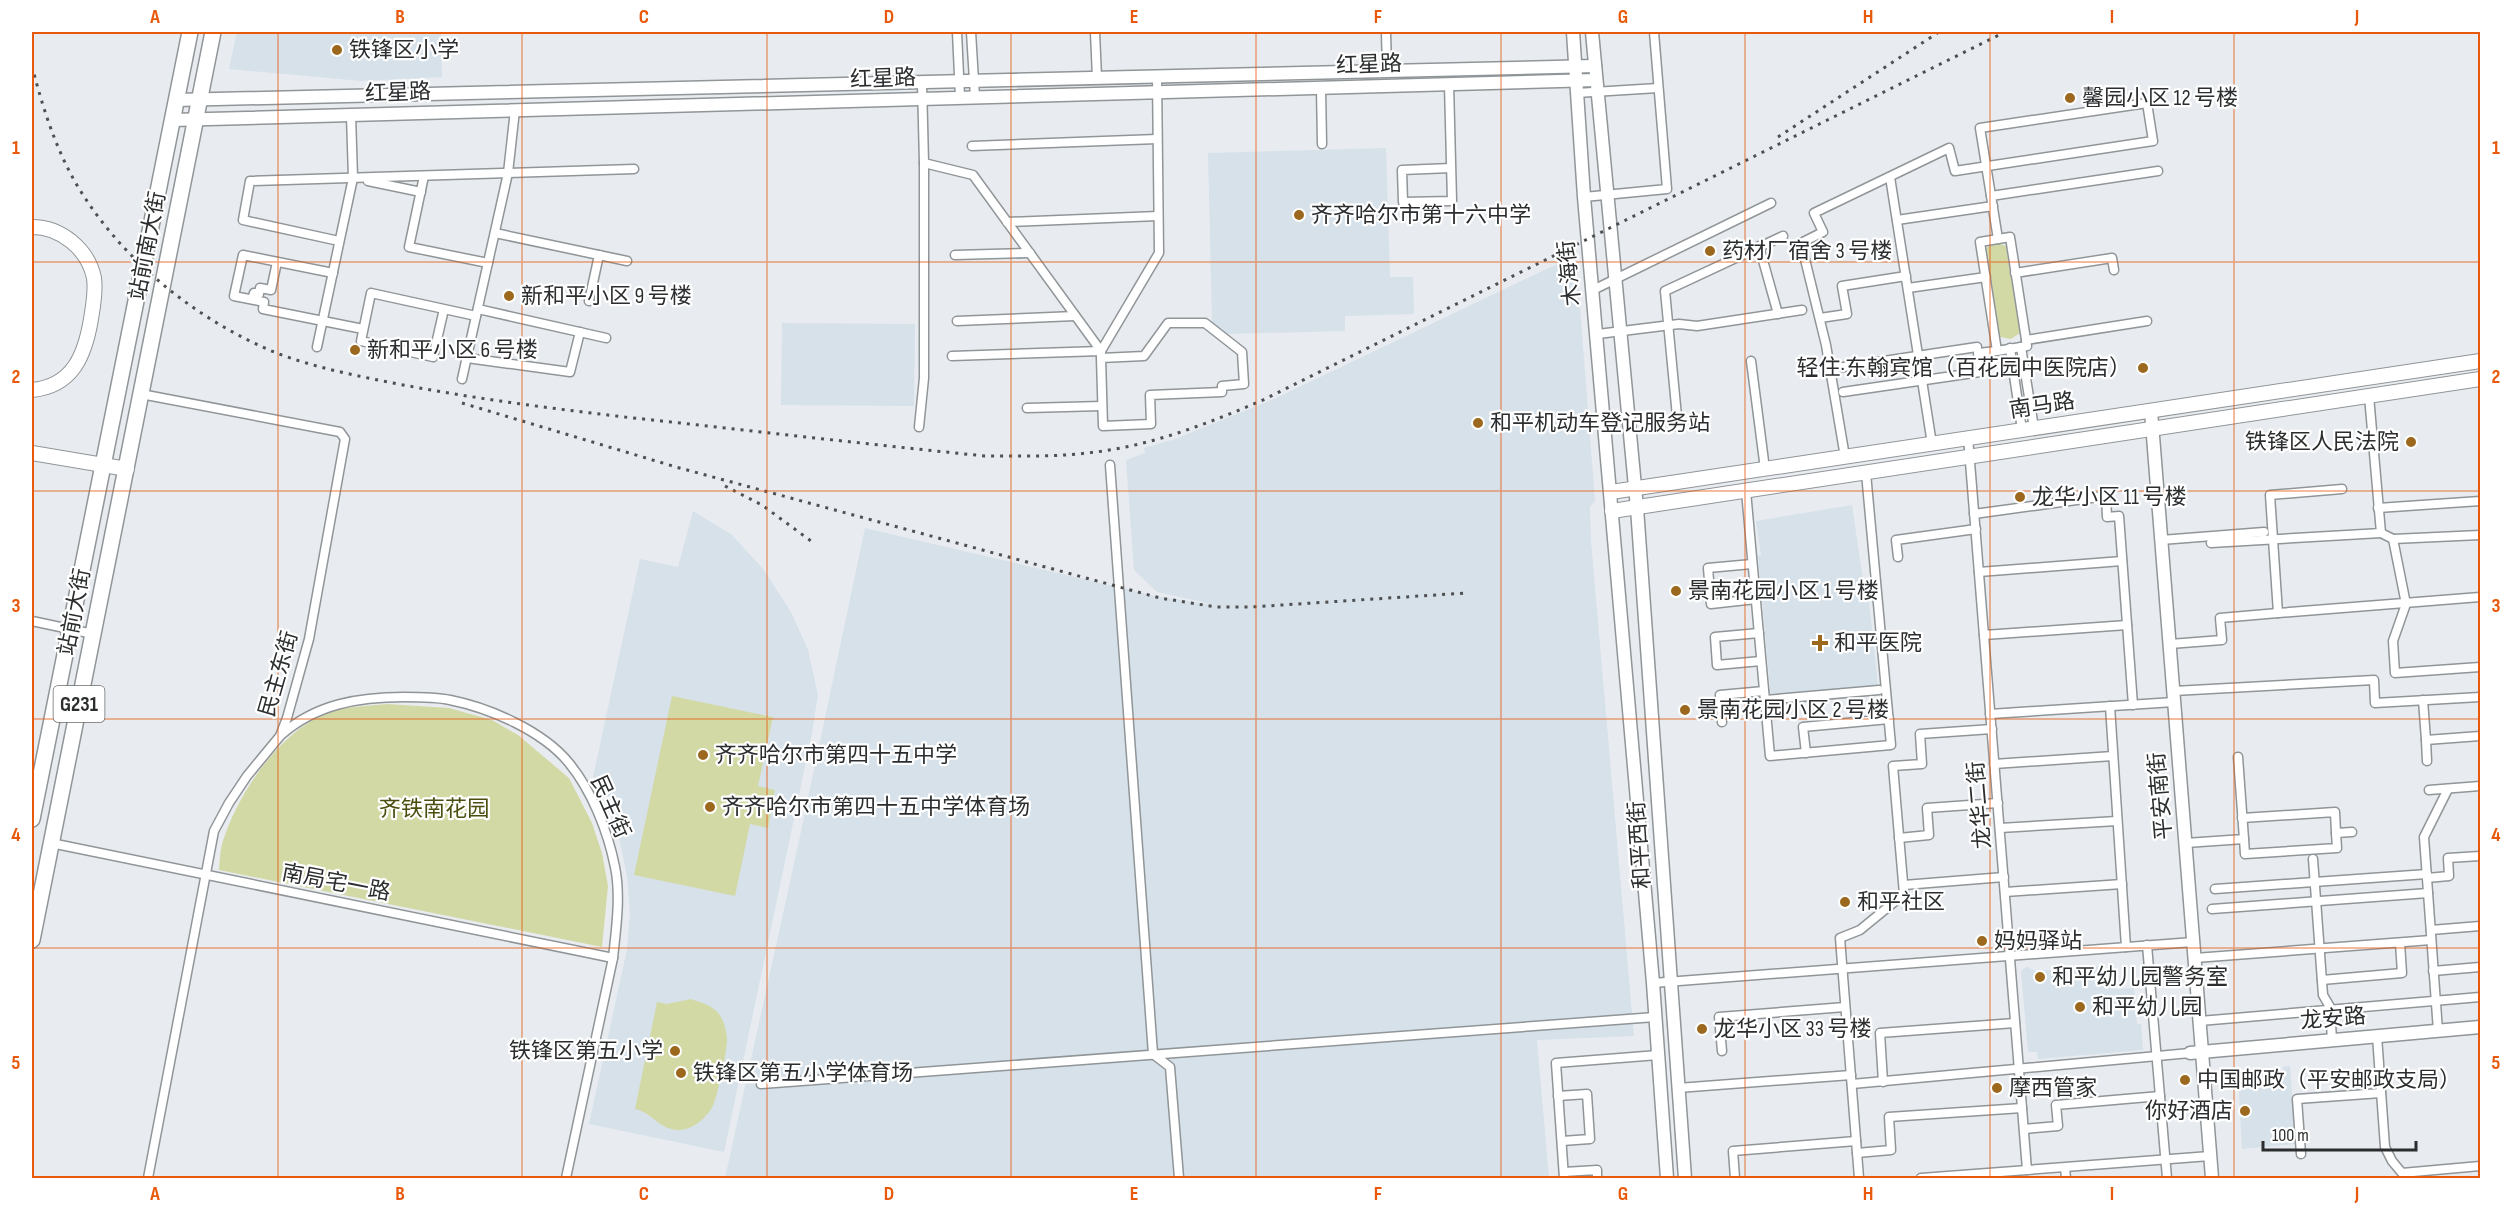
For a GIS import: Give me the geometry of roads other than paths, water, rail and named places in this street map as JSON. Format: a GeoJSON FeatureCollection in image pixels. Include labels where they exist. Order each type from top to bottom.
{"type":"FeatureCollection","features":[{"type":"Feature","properties":{"kind":"highway","name":"站前南大街"},"geometry":{"type":"LineString","coordinates":[[104,465],[190,32]]}},
{"type":"Feature","properties":{"kind":"highway","name":"站前南大街"},"geometry":{"type":"LineString","coordinates":[[127,469],[213,32]]}},
{"type":"Feature","properties":{"kind":"highway","name":"站前大街"},"geometry":{"type":"LineString","coordinates":[[32,819],[104,465]]}},
{"type":"Feature","properties":{"kind":"highway","name":"站前大街"},"geometry":{"type":"LineString","coordinates":[[32,940],[127,469]]}},
{"type":"Feature","properties":{"kind":"main road"},"geometry":{"type":"LineString","coordinates":[[32,227],[48,229],[73,242],[89,264],[95,291],[86,346],[77,364],[55,383],[32,390]]}},
{"type":"Feature","properties":{"kind":"main road","name":"南马路"},"geometry":{"type":"LineString","coordinates":[[1611,492],[2481,361]]}},
{"type":"Feature","properties":{"kind":"main road","name":"南马路"},"geometry":{"type":"LineString","coordinates":[[1612,511],[2481,379]]}},
{"type":"Feature","properties":{"kind":"main road"},"geometry":{"type":"LineString","coordinates":[[32,453],[127,469]]}},
{"type":"Feature","properties":{"kind":"street"},"geometry":{"type":"LineString","coordinates":[[957,32],[960,98]]}},
{"type":"Feature","properties":{"kind":"street"},"geometry":{"type":"LineString","coordinates":[[971,32],[975,97]]}},
{"type":"Feature","properties":{"kind":"street"},"geometry":{"type":"LineString","coordinates":[[1095,32],[1096,78]]}},
{"type":"Feature","properties":{"kind":"street"},"geometry":{"type":"LineString","coordinates":[[1386,32],[1387,70]]}},
{"type":"Feature","properties":{"kind":"street","name":"木海街"},"geometry":{"type":"LineString","coordinates":[[1573,32],[1584,197],[1612,511]]}},
{"type":"Feature","properties":{"kind":"street","name":"木海街"},"geometry":{"type":"LineString","coordinates":[[1592,32],[1637,508]]}},
{"type":"Feature","properties":{"kind":"street"},"geometry":{"type":"LineString","coordinates":[[1584,197],[1667,189],[1654,32]]}},
{"type":"Feature","properties":{"kind":"street","name":"红星路"},"geometry":{"type":"LineString","coordinates":[[176,100],[1595,66]]}},
{"type":"Feature","properties":{"kind":"street"},"geometry":{"type":"LineString","coordinates":[[951,356],[1101,355],[1144,356],[1168,324],[1205,323],[1242,352],[1244,384],[1222,386],[1222,392],[1150,395],[1151,424],[1103,426],[1101,355],[1159,253],[1156,76]]}},
{"type":"Feature","properties":{"kind":"street"},"geometry":{"type":"LineString","coordinates":[[919,427],[924,378],[922,83]]}},
{"type":"Feature","properties":{"kind":"street","name":"红星路"},"geometry":{"type":"LineString","coordinates":[[172,120],[1449,84],[1597,86]]}},
{"type":"Feature","properties":{"kind":"street"},"geometry":{"type":"LineString","coordinates":[[1449,84],[1452,201],[1403,202],[1402,170],[1451,168]]}},
{"type":"Feature","properties":{"kind":"street"},"geometry":{"type":"LineString","coordinates":[[1597,86],[1658,88]]}},
{"type":"Feature","properties":{"kind":"street"},"geometry":{"type":"LineString","coordinates":[[1321,88],[1322,144]]}},
{"type":"Feature","properties":{"kind":"street"},"geometry":{"type":"LineString","coordinates":[[1845,457],[1826,345],[1801,243],[1823,232],[1814,213],[1949,148],[1955,171],[1986,166],[2153,141],[2147,103],[1980,128],[1986,166],[1993,206],[1998,239]]}},
{"type":"Feature","properties":{"kind":"street"},"geometry":{"type":"LineString","coordinates":[[462,380],[508,173],[515,110]]}},
{"type":"Feature","properties":{"kind":"street"},"geometry":{"type":"LineString","coordinates":[[317,347],[353,178],[351,115]]}},
{"type":"Feature","properties":{"kind":"street"},"geometry":{"type":"LineString","coordinates":[[972,146],[1157,139]]}},
{"type":"Feature","properties":{"kind":"street"},"geometry":{"type":"LineString","coordinates":[[924,163],[973,175],[1076,316],[1101,355]]}},
{"type":"Feature","properties":{"kind":"street"},"geometry":{"type":"LineString","coordinates":[[339,241],[243,220],[250,181],[634,168]]}},
{"type":"Feature","properties":{"kind":"street"},"geometry":{"type":"LineString","coordinates":[[1991,195],[2158,171]]}},
{"type":"Feature","properties":{"kind":"street"},"geometry":{"type":"LineString","coordinates":[[424,176],[409,247],[488,263]]}},
{"type":"Feature","properties":{"kind":"street"},"geometry":{"type":"LineString","coordinates":[[1890,177],[1932,444]]}},
{"type":"Feature","properties":{"kind":"street"},"geometry":{"type":"LineString","coordinates":[[353,178],[421,192]]}},
{"type":"Feature","properties":{"kind":"street"},"geometry":{"type":"LineString","coordinates":[[1593,290],[1771,203]]}},
{"type":"Feature","properties":{"kind":"street"},"geometry":{"type":"LineString","coordinates":[[1897,220],[1993,206]]}},
{"type":"Feature","properties":{"kind":"street"},"geometry":{"type":"LineString","coordinates":[[1007,222],[1158,216]]}},
{"type":"Feature","properties":{"kind":"street"},"geometry":{"type":"LineString","coordinates":[[495,233],[627,261]]}},
{"type":"Feature","properties":{"kind":"street"},"geometry":{"type":"LineString","coordinates":[[1678,427],[1665,291],[1783,236]]}},
{"type":"Feature","properties":{"kind":"street"},"geometry":{"type":"LineString","coordinates":[[1997,347],[1980,242],[2010,237],[2023,343],[2028,429]]}},
{"type":"Feature","properties":{"kind":"street"},"geometry":{"type":"LineString","coordinates":[[1759,246],[1778,314]]}},
{"type":"Feature","properties":{"kind":"street"},"geometry":{"type":"LineString","coordinates":[[955,255],[1029,253]]}},
{"type":"Feature","properties":{"kind":"street"},"geometry":{"type":"LineString","coordinates":[[333,273],[243,255],[234,296],[264,302],[262,309],[363,329]]}},
{"type":"Feature","properties":{"kind":"street"},"geometry":{"type":"LineString","coordinates":[[589,301],[599,255]]}},
{"type":"Feature","properties":{"kind":"street"},"geometry":{"type":"LineString","coordinates":[[2015,273],[2112,258],[2114,270]]}},
{"type":"Feature","properties":{"kind":"street"},"geometry":{"type":"LineString","coordinates":[[252,299],[254,293],[259,294],[260,288],[271,290],[276,262]]}},
{"type":"Feature","properties":{"kind":"street"},"geometry":{"type":"LineString","coordinates":[[1820,318],[1847,314],[1842,286],[1906,276]]}},
{"type":"Feature","properties":{"kind":"street"},"geometry":{"type":"LineString","coordinates":[[1908,288],[1986,277]]}},
{"type":"Feature","properties":{"kind":"street"},"geometry":{"type":"LineString","coordinates":[[444,309],[433,357],[361,341],[371,293],[444,309],[477,313],[606,338]]}},
{"type":"Feature","properties":{"kind":"street"},"geometry":{"type":"LineString","coordinates":[[1598,334],[1669,325],[1697,326],[1802,310]]}},
{"type":"Feature","properties":{"kind":"street"},"geometry":{"type":"LineString","coordinates":[[957,321],[1076,316]]}},
{"type":"Feature","properties":{"kind":"street"},"geometry":{"type":"LineString","coordinates":[[1837,368],[1918,356],[1997,347],[2010,348],[2023,343],[2147,321]]}},
{"type":"Feature","properties":{"kind":"street"},"geometry":{"type":"LineString","coordinates":[[467,358],[570,372],[580,332]]}},
{"type":"Feature","properties":{"kind":"street"},"geometry":{"type":"LineString","coordinates":[[2010,348],[2028,429]]}},
{"type":"Feature","properties":{"kind":"street"},"geometry":{"type":"LineString","coordinates":[[1843,392],[1980,372],[1977,350]]}},
{"type":"Feature","properties":{"kind":"street"},"geometry":{"type":"LineString","coordinates":[[1751,361],[1765,469]]}},
{"type":"Feature","properties":{"kind":"street","name":"民主东街"},"geometry":{"type":"LineString","coordinates":[[141,394],[340,432],[345,439],[309,639],[287,718],[280,736],[229,802],[214,831],[148,1179]]}},
{"type":"Feature","properties":{"kind":"street"},"geometry":{"type":"LineString","coordinates":[[2369,396],[2381,533]]}},
{"type":"Feature","properties":{"kind":"street"},"geometry":{"type":"LineString","coordinates":[[1027,408],[1102,406]]}},
{"type":"Feature","properties":{"kind":"street","name":"平安南街"},"geometry":{"type":"LineString","coordinates":[[2151,411],[2200,1021],[2196,1052],[2212,1179]]}},
{"type":"Feature","properties":{"kind":"street","name":"龙华二街"},"geometry":{"type":"LineString","coordinates":[[1968,437],[2027,1170]]}},
{"type":"Feature","properties":{"kind":"street"},"geometry":{"type":"LineString","coordinates":[[1110,465],[1153,1054],[1170,1067],[1179,1179]]}},
{"type":"Feature","properties":{"kind":"street"},"geometry":{"type":"LineString","coordinates":[[1746,491],[1770,756],[1891,745],[1866,473]]}},
{"type":"Feature","properties":{"kind":"street"},"geometry":{"type":"LineString","coordinates":[[2278,613],[2270,495],[2342,489]]}},
{"type":"Feature","properties":{"kind":"street"},"geometry":{"type":"LineString","coordinates":[[1974,514],[2106,496],[2107,517],[2119,516],[2133,705]]}},
{"type":"Feature","properties":{"kind":"street"},"geometry":{"type":"LineString","coordinates":[[2379,508],[2481,501]]}},
{"type":"Feature","properties":{"kind":"street","name":"和平西街"},"geometry":{"type":"LineString","coordinates":[[1637,508],[1685,1179]]}},
{"type":"Feature","properties":{"kind":"street","name":"和平西街"},"geometry":{"type":"LineString","coordinates":[[1612,511],[1653,983],[1667,1179]]}},
{"type":"Feature","properties":{"kind":"street"},"geometry":{"type":"LineString","coordinates":[[1898,557],[1896,540],[1976,529]]}},
{"type":"Feature","properties":{"kind":"street"},"geometry":{"type":"LineString","coordinates":[[2161,540],[2265,532]]}},
{"type":"Feature","properties":{"kind":"street"},"geometry":{"type":"LineString","coordinates":[[2211,543],[2381,533],[2393,539],[2481,535]]}},
{"type":"Feature","properties":{"kind":"street"},"geometry":{"type":"LineString","coordinates":[[2393,539],[2406,604],[2393,641],[2395,673],[2481,667]]}},
{"type":"Feature","properties":{"kind":"street"},"geometry":{"type":"LineString","coordinates":[[1979,572],[2122,561]]}},
{"type":"Feature","properties":{"kind":"street"},"geometry":{"type":"LineString","coordinates":[[1752,564],[1708,568],[1711,604],[1756,599]]}},
{"type":"Feature","properties":{"kind":"street"},"geometry":{"type":"LineString","coordinates":[[2170,644],[2222,640],[2220,618],[2481,597]]}},
{"type":"Feature","properties":{"kind":"street"},"geometry":{"type":"LineString","coordinates":[[32,621],[93,634]]}},
{"type":"Feature","properties":{"kind":"street"},"geometry":{"type":"LineString","coordinates":[[1984,635],[2127,625]]}},
{"type":"Feature","properties":{"kind":"street"},"geometry":{"type":"LineString","coordinates":[[1759,633],[1715,637],[1717,664],[1761,661]]}},
{"type":"Feature","properties":{"kind":"street"},"geometry":{"type":"LineString","coordinates":[[1990,714],[2133,705],[2174,697],[2374,680],[2375,703],[2481,697]]}},
{"type":"Feature","properties":{"kind":"street"},"geometry":{"type":"LineString","coordinates":[[1722,722],[1720,695],[1765,696],[1879,690]]}},
{"type":"Feature","properties":{"kind":"street","name":"民主街"},"geometry":{"type":"LineString","coordinates":[[280,736],[296,722],[325,707],[372,697],[448,700],[488,710],[522,727],[548,744],[569,762],[588,791],[608,841],[615,869],[617,898],[613,958],[566,1179]]}},
{"type":"Feature","properties":{"kind":"street"},"geometry":{"type":"LineString","coordinates":[[2423,700],[2427,761]]}},
{"type":"Feature","properties":{"kind":"street"},"geometry":{"type":"LineString","coordinates":[[2110,706],[2126,947]]}},
{"type":"Feature","properties":{"kind":"street"},"geometry":{"type":"LineString","coordinates":[[1806,753],[1803,727],[1888,719]]}},
{"type":"Feature","properties":{"kind":"street"},"geometry":{"type":"LineString","coordinates":[[1859,1179],[1840,938],[1860,930],[1904,894],[1893,766],[1922,764],[1920,735],[1992,729]]}},
{"type":"Feature","properties":{"kind":"street"},"geometry":{"type":"LineString","coordinates":[[2426,740],[2481,736]]}},
{"type":"Feature","properties":{"kind":"street"},"geometry":{"type":"LineString","coordinates":[[1995,764],[2113,756]]}},
{"type":"Feature","properties":{"kind":"street"},"geometry":{"type":"LineString","coordinates":[[2238,758],[2242,818],[2245,854],[2337,848],[2335,812],[2242,818]]}},
{"type":"Feature","properties":{"kind":"street"},"geometry":{"type":"LineString","coordinates":[[2429,790],[2481,786]]}},
{"type":"Feature","properties":{"kind":"street"},"geometry":{"type":"LineString","coordinates":[[2438,1030],[2424,837],[2448,789]]}},
{"type":"Feature","properties":{"kind":"street"},"geometry":{"type":"LineString","coordinates":[[1899,838],[1929,835],[1927,808],[1998,803]]}},
{"type":"Feature","properties":{"kind":"street"},"geometry":{"type":"LineString","coordinates":[[2000,828],[2117,821]]}},
{"type":"Feature","properties":{"kind":"street"},"geometry":{"type":"LineString","coordinates":[[2336,833],[2352,832]]}},
{"type":"Feature","properties":{"kind":"street"},"geometry":{"type":"LineString","coordinates":[[2186,843],[2244,839]]}},
{"type":"Feature","properties":{"kind":"street","name":"南局宅一路"},"geometry":{"type":"LineString","coordinates":[[51,843],[613,958]]}},
{"type":"Feature","properties":{"kind":"street"},"geometry":{"type":"LineString","coordinates":[[2215,889],[2449,876],[2448,858],[2481,856]]}},
{"type":"Feature","properties":{"kind":"street"},"geometry":{"type":"LineString","coordinates":[[2313,859],[2323,995],[2330,1010],[2332,1040]]}},
{"type":"Feature","properties":{"kind":"street"},"geometry":{"type":"LineString","coordinates":[[1904,885],[2004,877]]}},
{"type":"Feature","properties":{"kind":"street"},"geometry":{"type":"LineString","coordinates":[[2005,892],[2122,884]]}},
{"type":"Feature","properties":{"kind":"street"},"geometry":{"type":"LineString","coordinates":[[2212,909],[2428,893]]}},
{"type":"Feature","properties":{"kind":"street"},"geometry":{"type":"LineString","coordinates":[[2431,930],[2481,926]]}},
{"type":"Feature","properties":{"kind":"street"},"geometry":{"type":"LineString","coordinates":[[2195,958],[2431,940]]}},
{"type":"Feature","properties":{"kind":"street"},"geometry":{"type":"LineString","coordinates":[[1653,983],[2193,942]]}},
{"type":"Feature","properties":{"kind":"street"},"geometry":{"type":"LineString","coordinates":[[2322,980],[2402,974],[2400,943]]}},
{"type":"Feature","properties":{"kind":"street"},"geometry":{"type":"LineString","coordinates":[[2147,945],[2167,1179]]}},
{"type":"Feature","properties":{"kind":"street"},"geometry":{"type":"LineString","coordinates":[[2433,971],[2481,967]]}},
{"type":"Feature","properties":{"kind":"street"},"geometry":{"type":"LineString","coordinates":[[2200,1021],[2481,997]]}},
{"type":"Feature","properties":{"kind":"street"},"geometry":{"type":"LineString","coordinates":[[1722,1051],[1719,1017],[1845,1007]]}},
{"type":"Feature","properties":{"kind":"street"},"geometry":{"type":"LineString","coordinates":[[761,1084],[1655,1017]]}},
{"type":"Feature","properties":{"kind":"street"},"geometry":{"type":"LineString","coordinates":[[1883,1082],[1880,1032],[2015,1023]]}},
{"type":"Feature","properties":{"kind":"street","name":"龙安路"},"geometry":{"type":"LineString","coordinates":[[2196,1052],[2481,1027]]}},
{"type":"Feature","properties":{"kind":"street"},"geometry":{"type":"LineString","coordinates":[[2377,1036],[2385,1147],[2392,1161],[2402,1173],[2481,1166]]}},
{"type":"Feature","properties":{"kind":"street"},"geometry":{"type":"LineString","coordinates":[[1678,1088],[1851,1080],[1883,1082],[2196,1052]]}},
{"type":"Feature","properties":{"kind":"street"},"geometry":{"type":"LineString","coordinates":[[1597,1179],[1597,1170],[1564,1175],[1556,1063],[1658,1055]]}},
{"type":"Feature","properties":{"kind":"street"},"geometry":{"type":"LineString","coordinates":[[2301,1154],[2296,1100],[2381,1093]]}},
{"type":"Feature","properties":{"kind":"street"},"geometry":{"type":"LineString","coordinates":[[1558,1096],[1587,1094],[1590,1139],[1562,1141]]}},
{"type":"Feature","properties":{"kind":"street"},"geometry":{"type":"LineString","coordinates":[[2024,1129],[2058,1126],[2056,1105],[2160,1096]]}},
{"type":"Feature","properties":{"kind":"street"},"geometry":{"type":"LineString","coordinates":[[1857,1153],[1891,1150],[1889,1117],[2022,1108]]}},
{"type":"Feature","properties":{"kind":"street"},"geometry":{"type":"LineString","coordinates":[[1735,1179],[1733,1151],[1856,1141]]}},
{"type":"Feature","properties":{"kind":"street"},"geometry":{"type":"LineString","coordinates":[[1921,1179],[2210,1156]]}},
{"type":"Feature","properties":{"kind":"street"},"geometry":{"type":"LineString","coordinates":[[2065,1168],[2066,1179]]}},
{"type":"Feature","properties":{"kind":"railway"},"geometry":{"type":"LineString","coordinates":[[1778,137],[1939,32]]}},
{"type":"Feature","properties":{"kind":"railway"},"geometry":{"type":"LineString","coordinates":[[32,66],[60,152],[74,180],[112,235],[160,282],[187,303],[215,322],[274,352],[363,377],[538,406],[985,456],[1036,456],[1087,453],[1132,446],[1199,426],[1263,400],[2005,32]]}},
{"type":"Feature","properties":{"kind":"railway"},"geometry":{"type":"LineString","coordinates":[[462,403],[676,467],[1160,598],[1216,607],[1251,607],[1466,593]]}},
{"type":"Feature","properties":{"kind":"railway"},"geometry":{"type":"LineString","coordinates":[[725,486],[762,505],[811,541]]}},
{"type":"Feature","properties":{"kind":"place","name":"铁锋区小学"},"geometry":{"type":"Point","coordinates":[337,50]}},
{"type":"Feature","properties":{"kind":"place","name":"馨园小区 12 号楼"},"geometry":{"type":"Point","coordinates":[2070,98]}},
{"type":"Feature","properties":{"kind":"place","name":"齐齐哈尔市第十六中学"},"geometry":{"type":"Point","coordinates":[1299,215]}},
{"type":"Feature","properties":{"kind":"place","name":"药材厂宿舍 3 号楼"},"geometry":{"type":"Point","coordinates":[1710,251]}},
{"type":"Feature","properties":{"kind":"place","name":"新和平小区 9 号楼"},"geometry":{"type":"Point","coordinates":[509,296]}},
{"type":"Feature","properties":{"kind":"place","name":"新和平小区 6 号楼"},"geometry":{"type":"Point","coordinates":[355,350]}},
{"type":"Feature","properties":{"kind":"place","name":"轻住·东翰宾馆（百花园中医院店）"},"geometry":{"type":"Point","coordinates":[2143,368]}},
{"type":"Feature","properties":{"kind":"place","name":"和平机动车登记服务站"},"geometry":{"type":"Point","coordinates":[1478,423]}},
{"type":"Feature","properties":{"kind":"place","name":"铁锋区人民法院"},"geometry":{"type":"Point","coordinates":[2411,442]}},
{"type":"Feature","properties":{"kind":"place","name":"龙华小区 11 号楼"},"geometry":{"type":"Point","coordinates":[2020,497]}},
{"type":"Feature","properties":{"kind":"place","name":"景南花园小区 1 号楼"},"geometry":{"type":"Point","coordinates":[1676,591]}},
{"type":"Feature","properties":{"kind":"place","name":"和平医院"},"geometry":{"type":"Point","coordinates":[1820,643]}},
{"type":"Feature","properties":{"kind":"place","name":"景南花园小区 2 号楼"},"geometry":{"type":"Point","coordinates":[1685,710]}},
{"type":"Feature","properties":{"kind":"place","name":"齐齐哈尔市第四十五中学"},"geometry":{"type":"Point","coordinates":[703,755]}},
{"type":"Feature","properties":{"kind":"place","name":"齐齐哈尔市第四十五中学体育场"},"geometry":{"type":"Point","coordinates":[710,807]}},
{"type":"Feature","properties":{"kind":"place","name":"和平社区"},"geometry":{"type":"Point","coordinates":[1845,902]}},
{"type":"Feature","properties":{"kind":"place","name":"妈妈驿站"},"geometry":{"type":"Point","coordinates":[1982,941]}},
{"type":"Feature","properties":{"kind":"place","name":"和平幼儿园警务室"},"geometry":{"type":"Point","coordinates":[2040,977]}},
{"type":"Feature","properties":{"kind":"place","name":"和平幼儿园"},"geometry":{"type":"Point","coordinates":[2080,1007]}},
{"type":"Feature","properties":{"kind":"place","name":"龙华小区 33 号楼"},"geometry":{"type":"Point","coordinates":[1702,1029]}},
{"type":"Feature","properties":{"kind":"place","name":"铁锋区第五小学"},"geometry":{"type":"Point","coordinates":[675,1051]}},
{"type":"Feature","properties":{"kind":"place","name":"铁锋区第五小学体育场"},"geometry":{"type":"Point","coordinates":[681,1073]}},
{"type":"Feature","properties":{"kind":"place","name":"中国邮政（平安邮政支局）"},"geometry":{"type":"Point","coordinates":[2185,1080]}},
{"type":"Feature","properties":{"kind":"place","name":"摩西管家"},"geometry":{"type":"Point","coordinates":[1997,1088]}},
{"type":"Feature","properties":{"kind":"place","name":"你好酒店"},"geometry":{"type":"Point","coordinates":[2245,1111]}},
{"type":"Feature","properties":{"kind":"park label","name":"齐铁南花园"},"geometry":{"type":"Point","coordinates":[434,809]}}]}
